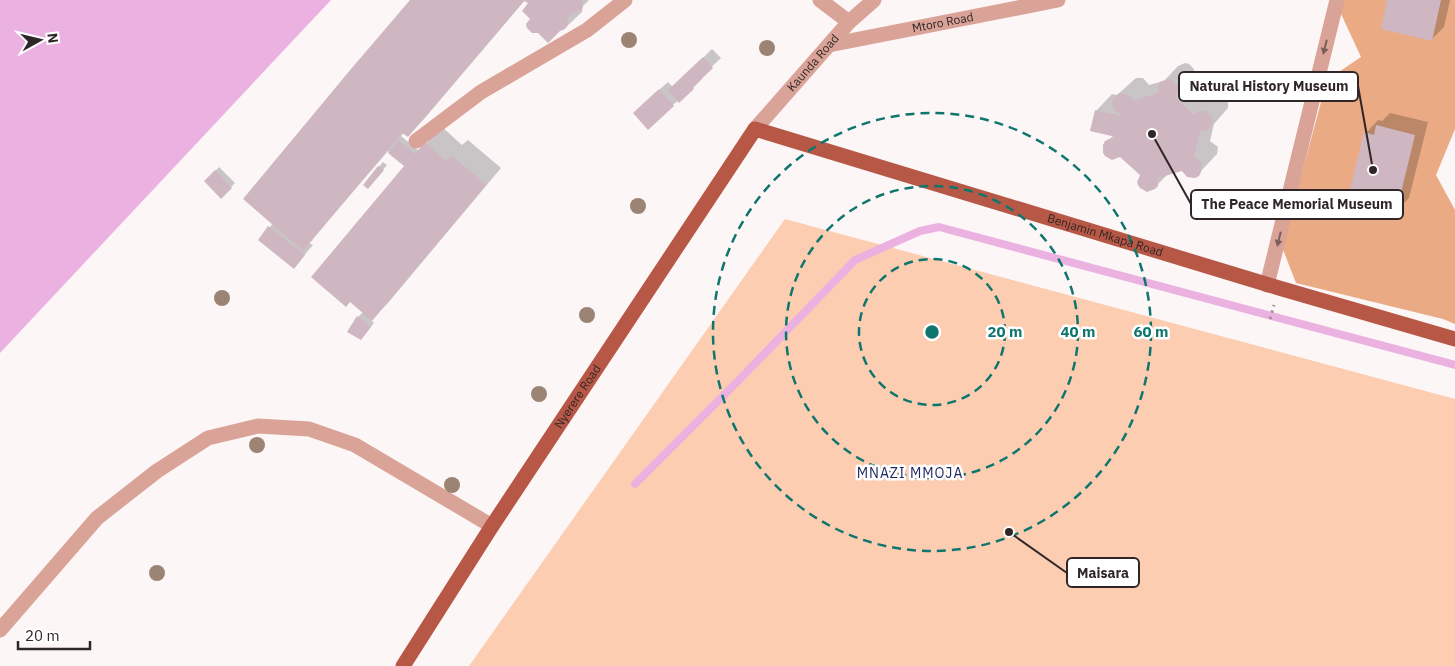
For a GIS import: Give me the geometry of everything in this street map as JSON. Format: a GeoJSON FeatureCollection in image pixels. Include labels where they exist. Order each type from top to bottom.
{"type":"FeatureCollection","features":[{"type":"Feature","properties":{"kind":"main road","name":"Benjamin Mkapa Road"},"geometry":{"type":"LineString","coordinates":[[755,129],[1268,285],[1455,339]]}},
{"type":"Feature","properties":{"kind":"main road","name":"Nyerere Road"},"geometry":{"type":"LineString","coordinates":[[403,666],[492,526],[755,129]]}},
{"type":"Feature","properties":{"kind":"street"},"geometry":{"type":"LineString","coordinates":[[416,141],[481,92],[588,30],[625,0]]}},
{"type":"Feature","properties":{"kind":"street"},"geometry":{"type":"LineString","coordinates":[[820,0],[849,22]]}},
{"type":"Feature","properties":{"kind":"street","name":"Kaunda Road"},"geometry":{"type":"LineString","coordinates":[[755,129],[849,22],[874,0]]}},
{"type":"Feature","properties":{"kind":"street","name":"Mtoro Road"},"geometry":{"type":"LineString","coordinates":[[829,46],[1058,0]]}},
{"type":"Feature","properties":{"kind":"street"},"geometry":{"type":"LineString","coordinates":[[1268,285],[1337,0]]}},
{"type":"Feature","properties":{"kind":"street"},"geometry":{"type":"LineString","coordinates":[[0,630],[97,518],[157,471],[208,438],[258,426],[309,429],[355,445],[492,526]]}},
{"type":"Feature","properties":{"kind":"path"},"geometry":{"type":"LineString","coordinates":[[1270,319],[1272,309]]}},
{"type":"Feature","properties":{"kind":"shaded area"},"geometry":{"type":"Polygon","coordinates":[[[0,0],[331,0],[0,353],[0,0]]]}},
{"type":"Feature","properties":{"kind":"shaded area"},"geometry":{"type":"Polygon","coordinates":[[[1338,0],[1455,0],[1455,129],[1436,175],[1455,210],[1455,324],[1443,319],[1296,283],[1282,247],[1327,80],[1361,57],[1336,3],[1338,0]]]}},
{"type":"Feature","properties":{"kind":"shaded area"},"geometry":{"type":"Polygon","coordinates":[[[785,219],[1455,399],[1455,666],[469,666],[785,219]]]}},
{"type":"Feature","properties":{"kind":"building"},"geometry":{"type":"Polygon","coordinates":[[[410,0],[582,0],[583,4],[581,10],[573,13],[567,19],[568,25],[565,29],[560,31],[548,43],[538,33],[532,33],[527,28],[526,24],[530,19],[522,11],[528,3],[524,1],[408,137],[402,133],[303,251],[243,199],[410,0]]]}},
{"type":"Feature","properties":{"kind":"building"},"geometry":{"type":"Polygon","coordinates":[[[1387,0],[1441,0],[1432,41],[1381,29],[1387,0]]]}},
{"type":"Feature","properties":{"kind":"building"},"geometry":{"type":"Polygon","coordinates":[[[703,57],[713,68],[679,103],[668,90],[703,57]]]}},
{"type":"Feature","properties":{"kind":"building"},"geometry":{"type":"Polygon","coordinates":[[[1168,79],[1178,86],[1175,97],[1194,115],[1198,111],[1206,111],[1212,117],[1213,122],[1209,130],[1200,131],[1194,157],[1202,163],[1199,176],[1195,178],[1187,177],[1182,171],[1158,178],[1158,186],[1147,192],[1138,185],[1137,182],[1140,175],[1120,157],[1112,160],[1103,153],[1105,141],[1115,139],[1116,137],[1090,131],[1095,110],[1120,116],[1121,114],[1115,111],[1112,104],[1112,100],[1119,93],[1127,94],[1133,101],[1158,93],[1160,82],[1168,79]]]}},
{"type":"Feature","properties":{"kind":"building"},"geometry":{"type":"Polygon","coordinates":[[[659,89],[674,106],[648,130],[633,113],[659,89]]]}},
{"type":"Feature","properties":{"kind":"building"},"geometry":{"type":"Polygon","coordinates":[[[1376,125],[1415,135],[1396,213],[1357,203],[1359,192],[1350,190],[1364,132],[1374,135],[1376,125]]]}},
{"type":"Feature","properties":{"kind":"building"},"geometry":{"type":"Polygon","coordinates":[[[398,140],[415,154],[425,142],[446,161],[451,155],[486,185],[372,321],[350,302],[346,307],[311,277],[404,166],[388,153],[398,140]]]}},
{"type":"Feature","properties":{"kind":"building"},"geometry":{"type":"Polygon","coordinates":[[[378,166],[384,170],[368,189],[363,185],[378,166]]]}},
{"type":"Feature","properties":{"kind":"building"},"geometry":{"type":"Polygon","coordinates":[[[215,170],[232,188],[221,199],[204,181],[215,170]]]}},
{"type":"Feature","properties":{"kind":"building"},"geometry":{"type":"Polygon","coordinates":[[[268,226],[305,255],[294,269],[258,240],[268,226]]]}},
{"type":"Feature","properties":{"kind":"building"},"geometry":{"type":"Polygon","coordinates":[[[357,316],[371,327],[361,340],[347,332],[357,316]]]}},
{"type":"Feature","properties":{"kind":"waterway"},"geometry":{"type":"LineString","coordinates":[[635,484],[855,260],[920,231],[939,227],[1455,365]]}},
{"type":"Feature","properties":{"kind":"place","name":"The Peace Memorial Museum"},"geometry":{"type":"Point","coordinates":[1152,134]}},
{"type":"Feature","properties":{"kind":"place","name":"Natural History Museum"},"geometry":{"type":"Point","coordinates":[1373,170]}},
{"type":"Feature","properties":{"kind":"place","name":"Maisara"},"geometry":{"type":"Point","coordinates":[1009,532]}},
{"type":"Feature","properties":{"kind":"district","name":"MNAZI MMOJA"},"geometry":{"type":"Point","coordinates":[910,473]}}]}
